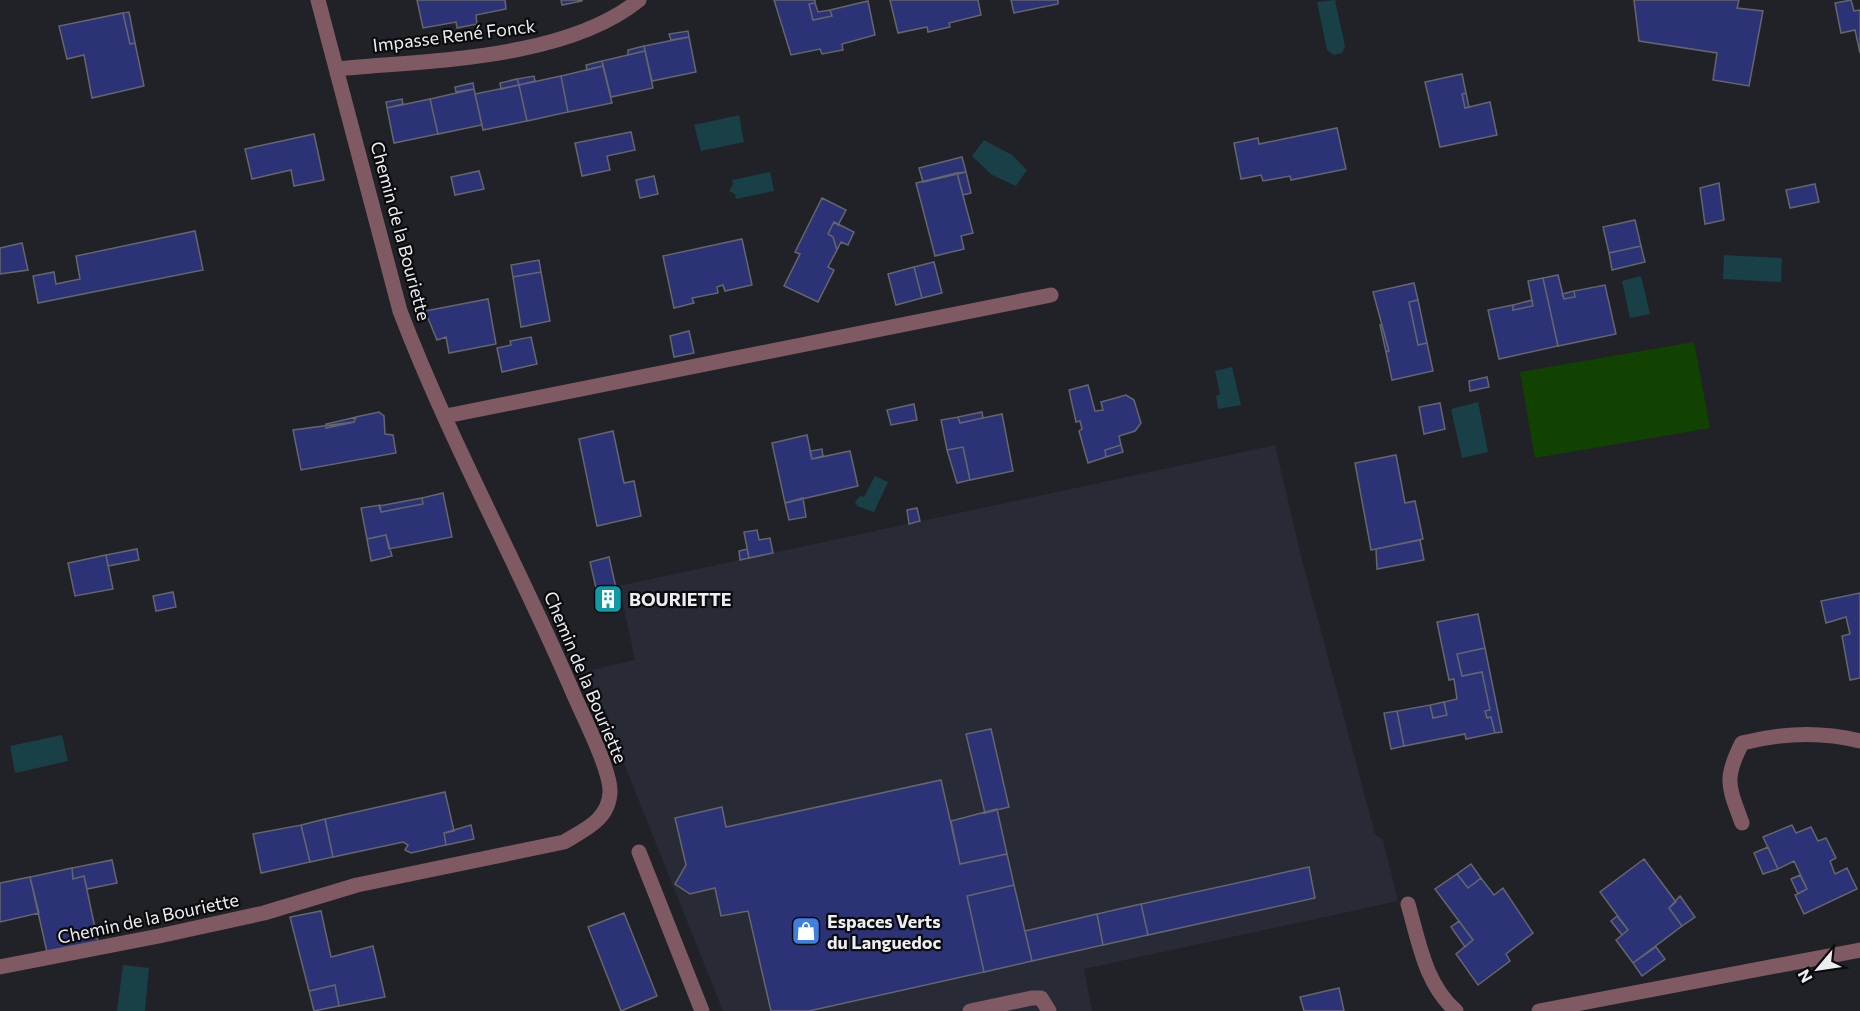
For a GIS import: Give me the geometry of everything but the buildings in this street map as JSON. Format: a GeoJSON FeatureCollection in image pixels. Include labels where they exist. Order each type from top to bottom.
{"type":"FeatureCollection","features":[{"type":"Feature","properties":{"kind":"street","name":"Chemin de la Bouriette"},"geometry":{"type":"LineString","coordinates":[[0,967],[206,926],[264,913],[357,885],[564,842],[590,827],[607,811],[610,790],[600,756],[538,611],[417,356],[400,310],[318,0]]}},
{"type":"Feature","properties":{"kind":"street","name":"Impasse René Fonck"},"geometry":{"type":"LineString","coordinates":[[337,69],[503,52],[562,39],[623,13],[639,0]]}},
{"type":"Feature","properties":{"kind":"street"},"geometry":{"type":"LineString","coordinates":[[446,416],[1051,295]]}},
{"type":"Feature","properties":{"kind":"street"},"geometry":{"type":"LineString","coordinates":[[1742,823],[1729,786],[1731,765],[1742,743],[1777,734],[1837,735],[1860,741]]}},
{"type":"Feature","properties":{"kind":"street"},"geometry":{"type":"LineString","coordinates":[[639,852],[702,1011]]}},
{"type":"Feature","properties":{"kind":"street"},"geometry":{"type":"LineString","coordinates":[[1408,904],[1428,973],[1443,1000],[1456,1011]]}},
{"type":"Feature","properties":{"kind":"street"},"geometry":{"type":"LineString","coordinates":[[1539,1011],[1860,950]]}},
{"type":"Feature","properties":{"kind":"street"},"geometry":{"type":"LineString","coordinates":[[970,1011],[1041,998],[1049,1011]]}},
{"type":"Feature","properties":{"kind":"shaded area"},"geometry":{"type":"Polygon","coordinates":[[[1275,445],[1301,556],[1375,834],[1383,840],[1398,901],[1084,969],[1092,1011],[723,1011],[587,671],[635,660],[619,586],[1275,445]]]}},
{"type":"Feature","properties":{"kind":"green space"},"geometry":{"type":"Polygon","coordinates":[[[1694,342],[1710,428],[1535,458],[1520,372],[1694,342]]]}},
{"type":"Feature","properties":{"kind":"water"},"geometry":{"type":"Polygon","coordinates":[[[1335,0],[1345,46],[1342,53],[1334,55],[1327,50],[1317,2],[1335,0]]]}},
{"type":"Feature","properties":{"kind":"water"},"geometry":{"type":"Polygon","coordinates":[[[739,115],[744,142],[701,151],[694,125],[739,115]]]}},
{"type":"Feature","properties":{"kind":"water"},"geometry":{"type":"Polygon","coordinates":[[[984,140],[1012,155],[1027,170],[1016,186],[992,175],[972,156],[984,140]]]}},
{"type":"Feature","properties":{"kind":"water"},"geometry":{"type":"Polygon","coordinates":[[[770,172],[774,191],[736,199],[735,194],[729,191],[733,184],[732,180],[770,172]]]}},
{"type":"Feature","properties":{"kind":"water"},"geometry":{"type":"Polygon","coordinates":[[[1724,255],[1782,258],[1781,282],[1723,279],[1724,255]]]}},
{"type":"Feature","properties":{"kind":"water"},"geometry":{"type":"Polygon","coordinates":[[[1641,276],[1650,314],[1630,318],[1622,281],[1641,276]]]}},
{"type":"Feature","properties":{"kind":"water"},"geometry":{"type":"Polygon","coordinates":[[[1232,367],[1241,405],[1218,409],[1216,396],[1220,394],[1215,371],[1232,367]]]}},
{"type":"Feature","properties":{"kind":"water"},"geometry":{"type":"Polygon","coordinates":[[[1478,402],[1488,452],[1462,458],[1451,409],[1478,402]]]}},
{"type":"Feature","properties":{"kind":"water"},"geometry":{"type":"Polygon","coordinates":[[[875,476],[888,482],[874,512],[857,506],[855,502],[860,496],[864,497],[875,476]]]}},
{"type":"Feature","properties":{"kind":"water"},"geometry":{"type":"Polygon","coordinates":[[[62,735],[68,761],[15,773],[10,746],[62,735]]]}},
{"type":"Feature","properties":{"kind":"water"},"geometry":{"type":"Polygon","coordinates":[[[123,965],[149,968],[145,1011],[117,1011],[123,965]]]}},
{"type":"Feature","properties":{"kind":"place","name":"BOURIETTE"},"geometry":{"type":"Point","coordinates":[608,599]}},
{"type":"Feature","properties":{"kind":"place","name":"Espaces Verts du Languedoc"},"geometry":{"type":"Point","coordinates":[806,931]}}]}
